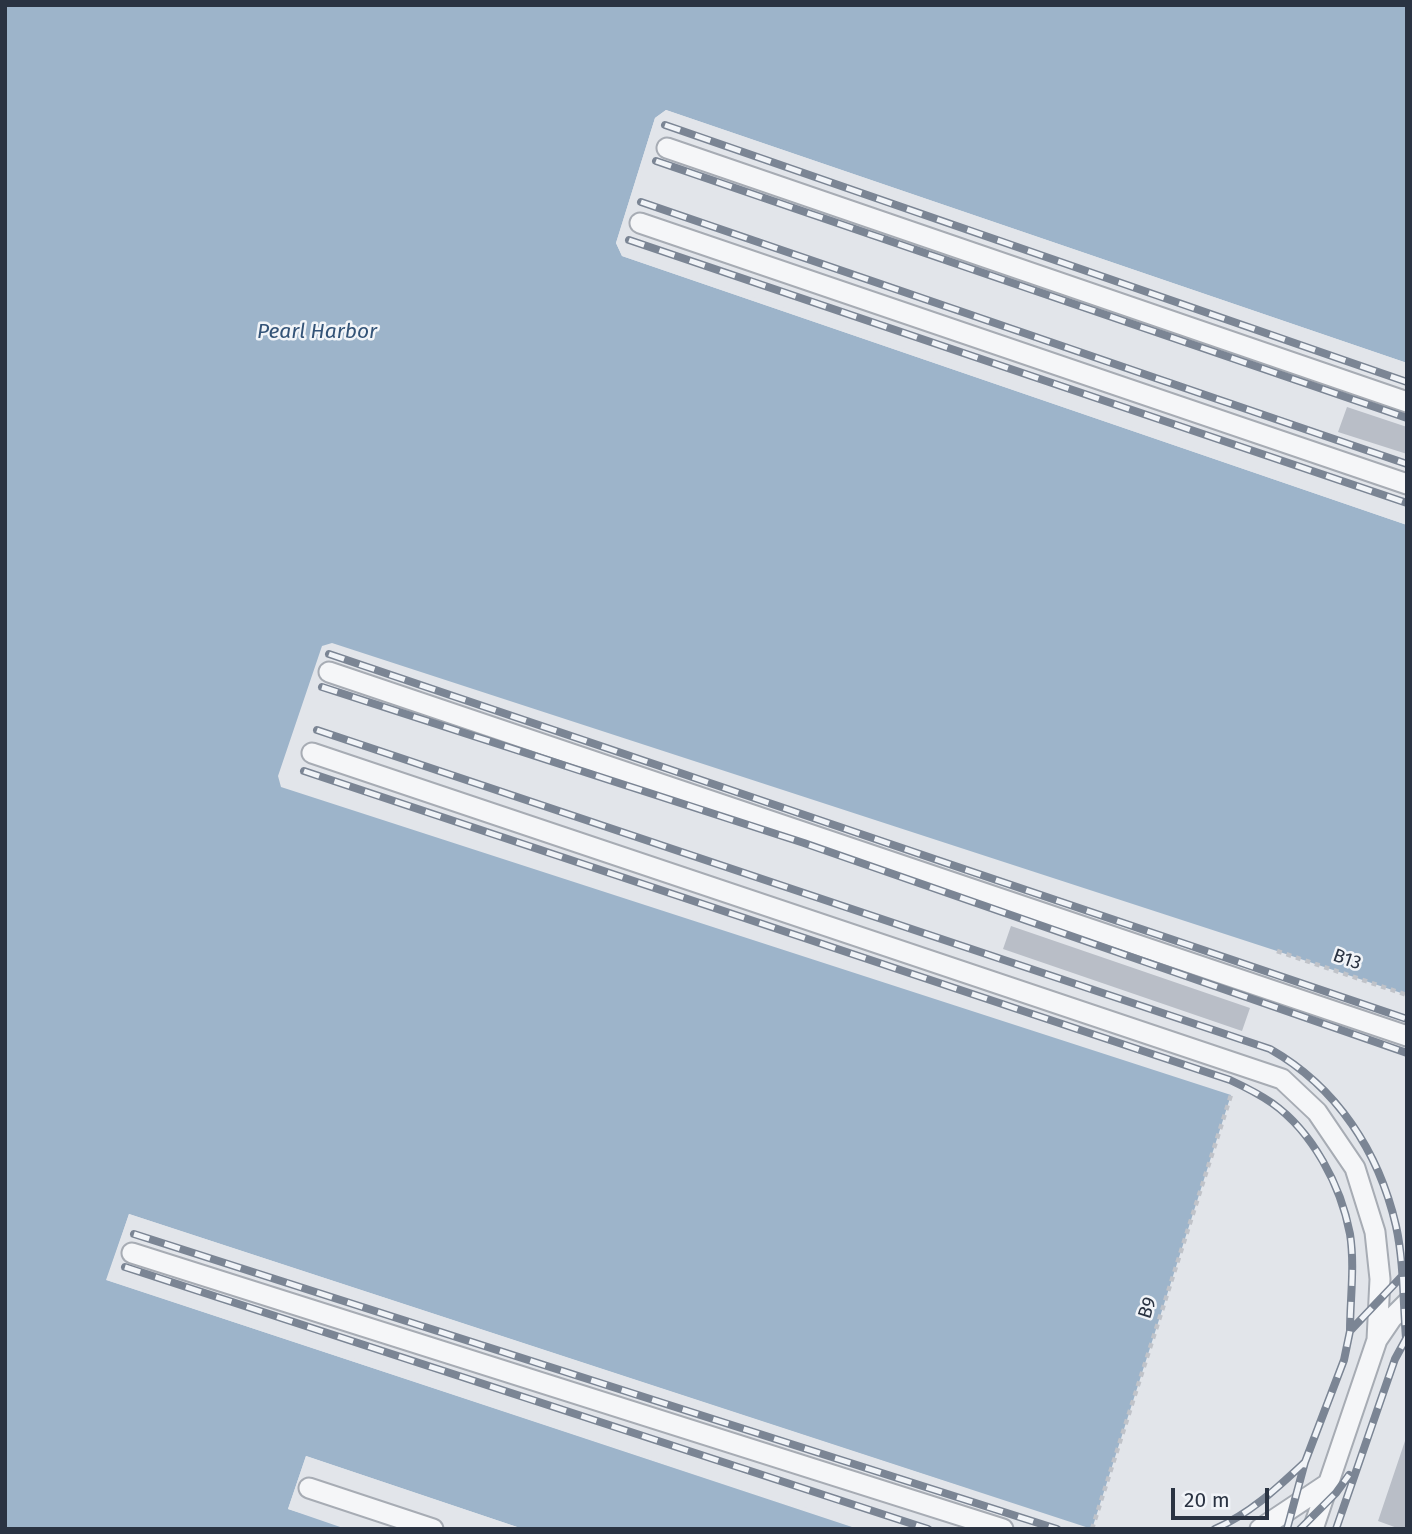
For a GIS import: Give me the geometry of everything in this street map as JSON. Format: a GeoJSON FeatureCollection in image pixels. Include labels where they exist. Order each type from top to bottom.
{"type":"FeatureCollection","features":[{"type":"Feature","properties":{"kind":"lane"},"geometry":{"type":"LineString","coordinates":[[667,148],[1407,402]]}},
{"type":"Feature","properties":{"kind":"lane"},"geometry":{"type":"LineString","coordinates":[[640,223],[1407,484]]}},
{"type":"Feature","properties":{"kind":"lane"},"geometry":{"type":"LineString","coordinates":[[329,672],[1407,1036]]}},
{"type":"Feature","properties":{"kind":"lane"},"geometry":{"type":"LineString","coordinates":[[312,753],[1282,1079],[1317,1112],[1354,1168],[1375,1232],[1380,1279],[1377,1340]]}},
{"type":"Feature","properties":{"kind":"lane"},"geometry":{"type":"LineString","coordinates":[[132,1253],[1003,1529]]}},
{"type":"Feature","properties":{"kind":"lane"},"geometry":{"type":"LineString","coordinates":[[1313,1529],[1377,1340],[1392,1318],[1407,1303]]}},
{"type":"Feature","properties":{"kind":"lane"},"geometry":{"type":"LineString","coordinates":[[1260,1529],[1329,1483]]}},
{"type":"Feature","properties":{"kind":"lane"},"geometry":{"type":"LineString","coordinates":[[309,1488],[433,1529]]}},
{"type":"Feature","properties":{"kind":"path","name":"B13"},"geometry":{"type":"LineString","coordinates":[[1277,951],[1407,995]]}},
{"type":"Feature","properties":{"kind":"path","name":"B9"},"geometry":{"type":"LineString","coordinates":[[1092,1529],[1231,1095]]}},
{"type":"Feature","properties":{"kind":"water","name":"Pearl Harbor"},"geometry":{"type":"Polygon","coordinates":[[[5,5],[1407,5],[1407,363],[666,110],[655,118],[616,243],[622,256],[1407,525],[1407,995],[332,643],[322,646],[278,776],[281,787],[1231,1095],[1092,1529],[129,1214],[107,1280],[858,1529],[523,1529],[306,1456],[288,1509],[346,1529],[5,1529],[5,5]]]}},
{"type":"Feature","properties":{"kind":"pier"},"geometry":{"type":"Polygon","coordinates":[[[666,110],[1407,363],[1407,367],[666,113],[658,120],[619,243],[624,253],[1407,521],[1407,525],[622,256],[616,243],[655,118],[666,110]]]}},
{"type":"Feature","properties":{"kind":"pier"},"geometry":{"type":"Polygon","coordinates":[[[129,1214],[968,1489],[967,1492],[131,1218],[111,1278],[859,1525],[861,1529],[106,1280],[129,1214]]]}},
{"type":"Feature","properties":{"kind":"pier"},"geometry":{"type":"Polygon","coordinates":[[[306,1456],[523,1529],[512,1529],[308,1460],[293,1507],[350,1528],[288,1509],[306,1456]]]}},
{"type":"Feature","properties":{"kind":"building"},"geometry":{"type":"Polygon","coordinates":[[[1347,407],[1407,427],[1407,454],[1338,432],[1347,407]]]}},
{"type":"Feature","properties":{"kind":"building"},"geometry":{"type":"Polygon","coordinates":[[[1011,926],[1250,1008],[1242,1031],[1003,949],[1011,926]]]}},
{"type":"Feature","properties":{"kind":"building"},"geometry":{"type":"Polygon","coordinates":[[[1406,1438],[1407,1529],[1400,1529],[1378,1521],[1406,1438]]]}},
{"type":"Feature","properties":{"kind":"railway"},"geometry":{"type":"LineString","coordinates":[[665,125],[1407,382]]}},
{"type":"Feature","properties":{"kind":"railway"},"geometry":{"type":"LineString","coordinates":[[656,161],[1407,418]]}},
{"type":"Feature","properties":{"kind":"railway"},"geometry":{"type":"LineString","coordinates":[[641,202],[1407,464]]}},
{"type":"Feature","properties":{"kind":"railway"},"geometry":{"type":"LineString","coordinates":[[629,240],[1407,503]]}},
{"type":"Feature","properties":{"kind":"railway"},"geometry":{"type":"LineString","coordinates":[[329,654],[1407,1019]]}},
{"type":"Feature","properties":{"kind":"railway"},"geometry":{"type":"LineString","coordinates":[[322,687],[804,843],[1407,1053]]}},
{"type":"Feature","properties":{"kind":"railway"},"geometry":{"type":"LineString","coordinates":[[317,730],[1270,1049],[1294,1064],[1335,1102],[1352,1124],[1379,1172],[1399,1240],[1406,1338]]}},
{"type":"Feature","properties":{"kind":"railway"},"geometry":{"type":"LineString","coordinates":[[304,771],[1230,1080],[1252,1091],[1272,1103],[1300,1129],[1323,1161],[1340,1197],[1351,1246],[1350,1331]]}},
{"type":"Feature","properties":{"kind":"railway"},"geometry":{"type":"LineString","coordinates":[[134,1234],[1057,1529]]}},
{"type":"Feature","properties":{"kind":"railway"},"geometry":{"type":"LineString","coordinates":[[125,1267],[928,1529]]}},
{"type":"Feature","properties":{"kind":"railway"},"geometry":{"type":"LineString","coordinates":[[1287,1529],[1305,1462],[1344,1360],[1350,1331],[1404,1274]]}},
{"type":"Feature","properties":{"kind":"railway"},"geometry":{"type":"LineString","coordinates":[[1336,1529],[1395,1359],[1407,1337]]}},
{"type":"Feature","properties":{"kind":"railway"},"geometry":{"type":"LineString","coordinates":[[1215,1529],[1252,1508],[1305,1462]]}},
{"type":"Feature","properties":{"kind":"railway"},"geometry":{"type":"LineString","coordinates":[[1300,1529],[1336,1493],[1349,1475]]}}]}
